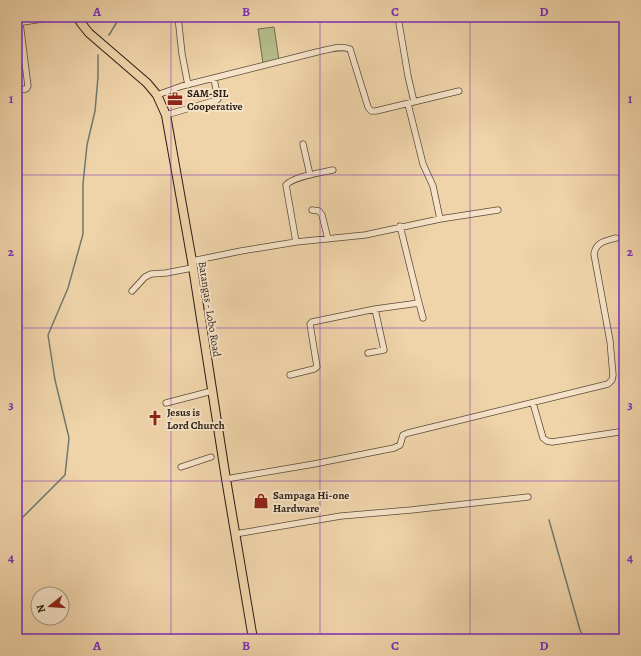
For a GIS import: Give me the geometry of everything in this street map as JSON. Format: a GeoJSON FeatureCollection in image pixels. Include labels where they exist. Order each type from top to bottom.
{"type":"FeatureCollection","features":[{"type":"Feature","properties":{"kind":"main road","name":"Batangas - Lobo Road"},"geometry":{"type":"LineString","coordinates":[[78,17],[85,29],[147,83],[157,95],[166,115],[212,391],[216,456],[226,479],[253,639]]}},
{"type":"Feature","properties":{"kind":"street"},"geometry":{"type":"LineString","coordinates":[[17,90],[26,89],[28,86],[19,23],[54,17]]}},
{"type":"Feature","properties":{"kind":"street"},"geometry":{"type":"LineString","coordinates":[[178,17],[182,54],[188,85]]}},
{"type":"Feature","properties":{"kind":"street"},"geometry":{"type":"LineString","coordinates":[[398,17],[411,103],[423,164],[433,186],[440,219]]}},
{"type":"Feature","properties":{"kind":"street"},"geometry":{"type":"LineString","coordinates":[[157,95],[188,85],[338,48],[350,49],[368,107],[371,111],[376,112],[459,91]]}},
{"type":"Feature","properties":{"kind":"street"},"geometry":{"type":"LineString","coordinates":[[166,115],[217,100],[214,79]]}},
{"type":"Feature","properties":{"kind":"street"},"geometry":{"type":"LineString","coordinates":[[303,144],[310,175]]}},
{"type":"Feature","properties":{"kind":"street"},"geometry":{"type":"LineString","coordinates":[[296,242],[286,185],[292,181],[310,175],[333,170]]}},
{"type":"Feature","properties":{"kind":"street"},"geometry":{"type":"LineString","coordinates":[[312,210],[318,210],[321,212],[328,239]]}},
{"type":"Feature","properties":{"kind":"street"},"geometry":{"type":"LineString","coordinates":[[132,291],[145,277],[151,274],[166,273],[192,264],[241,251],[296,242],[365,234],[400,226],[498,210]]}},
{"type":"Feature","properties":{"kind":"street"},"geometry":{"type":"LineString","coordinates":[[400,226],[418,303],[424,318]]}},
{"type":"Feature","properties":{"kind":"street"},"geometry":{"type":"LineString","coordinates":[[226,479],[314,464],[394,448],[400,445],[403,435],[408,432],[608,384],[612,380],[613,375],[610,341],[594,254],[595,248],[599,243],[616,238]]}},
{"type":"Feature","properties":{"kind":"street"},"geometry":{"type":"LineString","coordinates":[[290,375],[317,367],[310,324],[312,322],[375,309],[418,303]]}},
{"type":"Feature","properties":{"kind":"street"},"geometry":{"type":"LineString","coordinates":[[368,353],[384,350],[375,309]]}},
{"type":"Feature","properties":{"kind":"street"},"geometry":{"type":"LineString","coordinates":[[166,403],[212,391]]}},
{"type":"Feature","properties":{"kind":"street"},"geometry":{"type":"LineString","coordinates":[[533,403],[543,438],[547,441],[552,442],[619,432]]}},
{"type":"Feature","properties":{"kind":"street"},"geometry":{"type":"LineString","coordinates":[[181,467],[216,456]]}},
{"type":"Feature","properties":{"kind":"street"},"geometry":{"type":"LineString","coordinates":[[235,534],[341,516],[528,497]]}},
{"type":"Feature","properties":{"kind":"green space"},"geometry":{"type":"Polygon","coordinates":[[[274,27],[279,60],[263,63],[258,29],[274,27]]]}},
{"type":"Feature","properties":{"kind":"waterway"},"geometry":{"type":"LineString","coordinates":[[109,35],[120,17]]}},
{"type":"Feature","properties":{"kind":"waterway"},"geometry":{"type":"LineString","coordinates":[[17,537],[22,518],[65,475],[69,438],[55,380],[48,335],[68,288],[83,234],[83,184],[87,145],[95,111],[98,55]]}},
{"type":"Feature","properties":{"kind":"waterway"},"geometry":{"type":"LineString","coordinates":[[549,520],[580,630],[585,639]]}},
{"type":"Feature","properties":{"kind":"place","name":"SAM-SIL Cooperative"},"geometry":{"type":"Point","coordinates":[175,99]}},
{"type":"Feature","properties":{"kind":"place","name":"Jesus is Lord Church"},"geometry":{"type":"Point","coordinates":[155,418]}},
{"type":"Feature","properties":{"kind":"place","name":"Sampaga Hi-one Hardware"},"geometry":{"type":"Point","coordinates":[261,501]}}]}
